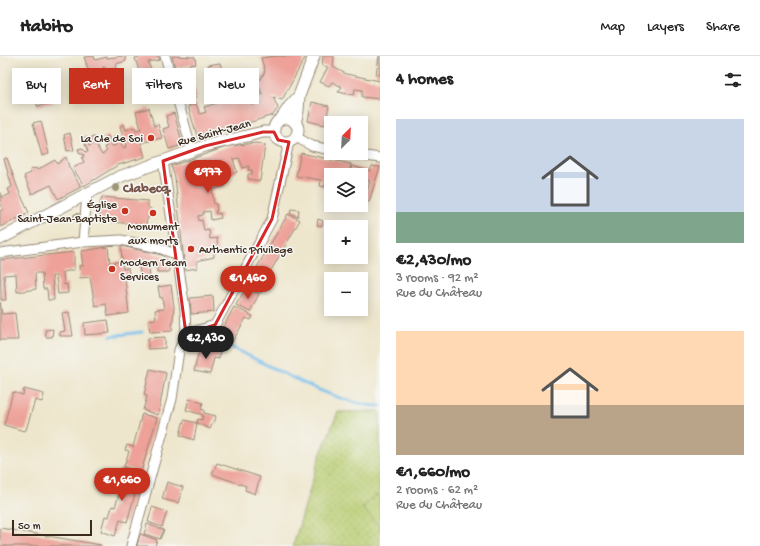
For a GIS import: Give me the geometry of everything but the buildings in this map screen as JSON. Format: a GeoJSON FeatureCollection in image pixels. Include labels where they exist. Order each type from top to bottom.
{"type":"FeatureCollection","features":[{"type":"Feature","properties":{"kind":"street"},"geometry":{"type":"LineString","coordinates":[[165,56],[192,150]]}},
{"type":"Feature","properties":{"kind":"street"},"geometry":{"type":"LineString","coordinates":[[295,123],[298,111],[299,96],[314,56]]}},
{"type":"Feature","properties":{"kind":"street"},"geometry":{"type":"LineString","coordinates":[[299,96],[289,106],[281,119],[275,125],[274,132],[278,140],[292,140],[324,149]]}},
{"type":"Feature","properties":{"kind":"street"},"geometry":{"type":"LineString","coordinates":[[186,334],[215,325],[272,219],[292,140],[298,128],[291,119],[281,119]]}},
{"type":"Feature","properties":{"kind":"street","name":"Rue Saint-Jean"},"geometry":{"type":"LineString","coordinates":[[0,239],[119,177],[192,150],[263,132],[274,132]]}},
{"type":"Feature","properties":{"kind":"street"},"geometry":{"type":"LineString","coordinates":[[368,156],[380,158]]}},
{"type":"Feature","properties":{"kind":"street"},"geometry":{"type":"LineString","coordinates":[[131,546],[172,399],[180,350],[186,334],[185,309],[175,254],[170,205],[163,160]]}},
{"type":"Feature","properties":{"kind":"street"},"geometry":{"type":"LineString","coordinates":[[83,242],[87,194]]}},
{"type":"Feature","properties":{"kind":"street"},"geometry":{"type":"LineString","coordinates":[[0,253],[83,242],[121,240],[159,248],[175,254]]}},
{"type":"Feature","properties":{"kind":"highlighted area"},"geometry":{"type":"Polygon","coordinates":[[[263,132],[274,132],[278,140],[289,142],[272,219],[215,325],[186,334],[163,161],[205,146],[263,132]]]}},
{"type":"Feature","properties":{"kind":"green space"},"geometry":{"type":"Polygon","coordinates":[[[380,411],[380,546],[293,546],[320,455],[338,412],[380,411]]]}},
{"type":"Feature","properties":{"kind":"green space"},"geometry":{"type":"Polygon","coordinates":[[[376,495],[380,499],[380,527],[362,508],[376,495]]]}},
{"type":"Feature","properties":{"kind":"waterway"},"geometry":{"type":"LineString","coordinates":[[111,336],[142,332]]}},
{"type":"Feature","properties":{"kind":"waterway"},"geometry":{"type":"LineString","coordinates":[[231,347],[284,374],[324,392],[363,404],[380,406]]}},
{"type":"Feature","properties":{"kind":"place","name":"La Cle de Soi"},"geometry":{"type":"Point","coordinates":[151,138]}},
{"type":"Feature","properties":{"kind":"place","name":"Église Saint-Jean-Baptiste"},"geometry":{"type":"Point","coordinates":[125,211]}},
{"type":"Feature","properties":{"kind":"place","name":"Monument aux morts"},"geometry":{"type":"Point","coordinates":[153,213]}},
{"type":"Feature","properties":{"kind":"place","name":"Authentic Privilege"},"geometry":{"type":"Point","coordinates":[191,249]}},
{"type":"Feature","properties":{"kind":"place","name":"Modern Team Services"},"geometry":{"type":"Point","coordinates":[112,269]}},
{"type":"Feature","properties":{"kind":"district","name":"Clabecq"},"geometry":{"type":"Point","coordinates":[146,187]}}]}
